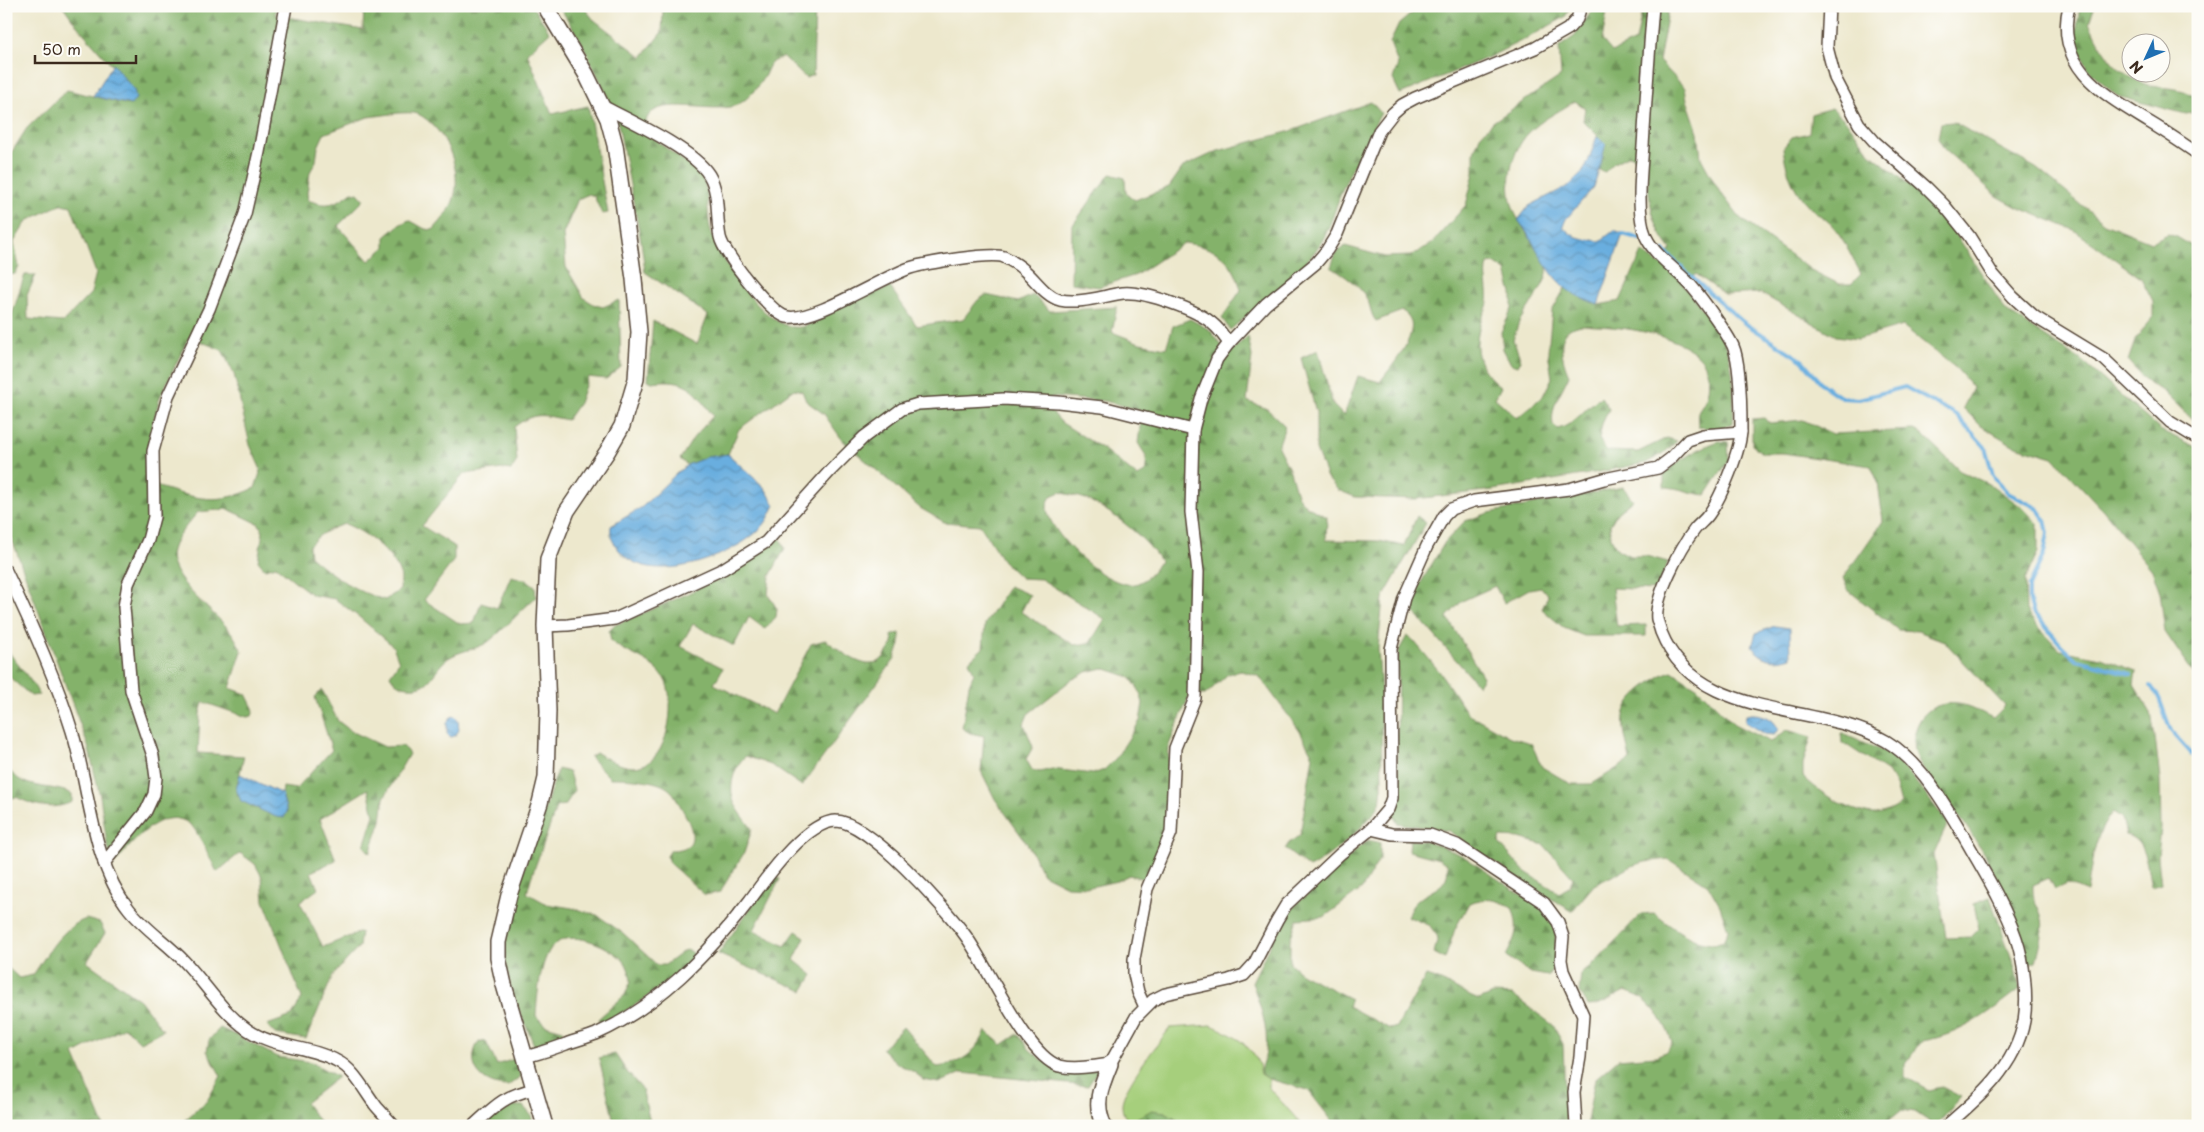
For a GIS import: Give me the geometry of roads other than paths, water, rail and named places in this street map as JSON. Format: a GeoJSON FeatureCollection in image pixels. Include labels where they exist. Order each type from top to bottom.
{"type":"FeatureCollection","features":[{"type":"Feature","properties":{"kind":"street"},"geometry":{"type":"LineString","coordinates":[[104,863],[146,812],[154,794],[156,778],[153,756],[131,690],[124,607],[128,584],[148,540],[154,517],[153,452],[168,396],[209,309],[245,214],[259,152],[286,6]]}},
{"type":"Feature","properties":{"kind":"street"},"geometry":{"type":"LineString","coordinates":[[545,6],[586,74],[608,119],[615,145],[634,279],[639,332],[634,387],[622,426],[607,452],[574,499],[559,527],[548,559],[545,626],[548,711],[546,778],[540,803],[509,895],[498,942],[498,958],[502,976],[545,1126]]}},
{"type":"Feature","properties":{"kind":"street"},"geometry":{"type":"LineString","coordinates":[[1145,1007],[1138,992],[1134,974],[1134,959],[1147,890],[1171,833],[1175,748],[1195,698],[1198,572],[1191,512],[1193,430],[1202,399],[1218,359],[1229,343],[1266,304],[1316,263],[1327,250],[1337,234],[1379,131],[1393,113],[1402,105],[1415,98],[1535,48],[1568,29],[1577,19],[1581,6]]}},
{"type":"Feature","properties":{"kind":"street"},"geometry":{"type":"LineString","coordinates":[[1653,6],[1642,169],[1643,223],[1646,236],[1655,249],[1693,289],[1733,346],[1737,361],[1741,432],[1740,446],[1711,512],[1694,530],[1675,565],[1659,600],[1657,617],[1669,648],[1680,662],[1693,675],[1718,693],[1854,728],[1889,743],[1917,770],[1959,826],[1995,892],[2016,939],[2023,974],[2024,1019],[2011,1054],[1996,1080],[1980,1097],[1946,1126]]}},
{"type":"Feature","properties":{"kind":"street"},"geometry":{"type":"LineString","coordinates":[[1829,6],[1827,47],[1835,78],[1859,124],[1874,141],[1944,205],[1969,236],[1992,273],[2013,297],[2035,317],[2104,359],[2170,422],[2198,438]]}},
{"type":"Feature","properties":{"kind":"street"},"geometry":{"type":"LineString","coordinates":[[2069,6],[2066,20],[2067,39],[2074,60],[2084,74],[2098,88],[2198,154]]}},
{"type":"Feature","properties":{"kind":"street"},"geometry":{"type":"LineString","coordinates":[[600,104],[668,141],[701,165],[710,176],[714,190],[720,239],[728,255],[766,302],[785,317],[800,318],[820,311],[911,268],[968,258],[1003,256],[1024,269],[1051,295],[1060,300],[1082,301],[1136,292],[1152,296],[1214,324],[1229,343]]}},
{"type":"Feature","properties":{"kind":"street"},"geometry":{"type":"LineString","coordinates":[[545,626],[615,619],[723,569],[766,542],[864,437],[902,409],[918,404],[1003,399],[1058,402],[1102,407],[1193,430]]}},
{"type":"Feature","properties":{"kind":"street"},"geometry":{"type":"LineString","coordinates":[[1104,1126],[1097,1104],[1099,1089],[1110,1064],[1136,1017],[1152,1000],[1165,994],[1244,975],[1254,964],[1276,920],[1286,906],[1340,854],[1371,829],[1388,809],[1392,798],[1391,649],[1400,611],[1427,546],[1444,516],[1451,508],[1474,501],[1569,490],[1604,478],[1658,468],[1670,459],[1688,440],[1703,434],[1741,432]]}},
{"type":"Feature","properties":{"kind":"street"},"geometry":{"type":"LineString","coordinates":[[6,570],[57,683],[73,733],[106,871],[129,909],[196,974],[222,1007],[250,1031],[267,1039],[339,1061],[394,1126]]}},
{"type":"Feature","properties":{"kind":"street"},"geometry":{"type":"LineString","coordinates":[[524,1058],[595,1035],[633,1013],[711,949],[776,866],[804,835],[835,821],[859,830],[908,871],[937,900],[971,943],[1022,1032],[1048,1060],[1057,1066],[1072,1068],[1110,1064]]}},
{"type":"Feature","properties":{"kind":"street"},"geometry":{"type":"LineString","coordinates":[[1371,829],[1392,834],[1430,835],[1457,845],[1544,903],[1558,922],[1563,937],[1561,960],[1563,972],[1583,1015],[1580,1057],[1574,1092],[1576,1126]]}},
{"type":"Feature","properties":{"kind":"street"},"geometry":{"type":"LineString","coordinates":[[473,1126],[501,1100],[514,1094],[534,1089]]}},
{"type":"Feature","properties":{"kind":"water"},"geometry":{"type":"Polygon","coordinates":[[[113,64],[134,90],[136,98],[131,105],[93,96],[113,64]]]}},
{"type":"Feature","properties":{"kind":"water"},"geometry":{"type":"Polygon","coordinates":[[[1597,136],[1606,144],[1594,187],[1566,219],[1563,226],[1570,234],[1589,240],[1600,241],[1615,230],[1623,234],[1598,305],[1580,297],[1557,280],[1518,220],[1529,206],[1570,185],[1581,174],[1588,162],[1597,136]]]}},
{"type":"Feature","properties":{"kind":"water"},"geometry":{"type":"Polygon","coordinates":[[[728,454],[765,488],[775,505],[761,528],[748,539],[712,558],[670,568],[650,567],[633,561],[619,550],[612,539],[611,526],[642,507],[687,465],[707,457],[728,454]]]}},
{"type":"Feature","properties":{"kind":"water"},"geometry":{"type":"Polygon","coordinates":[[[1775,626],[1790,628],[1791,657],[1779,660],[1765,658],[1752,647],[1756,633],[1775,626]]]}},
{"type":"Feature","properties":{"kind":"water"},"geometry":{"type":"Polygon","coordinates":[[[1752,714],[1771,719],[1778,729],[1774,735],[1764,734],[1745,722],[1746,715],[1752,714]]]}},
{"type":"Feature","properties":{"kind":"water"},"geometry":{"type":"Polygon","coordinates":[[[455,716],[458,720],[459,730],[455,736],[451,737],[447,734],[447,723],[451,717],[455,716]]]}},
{"type":"Feature","properties":{"kind":"water"},"geometry":{"type":"Polygon","coordinates":[[[240,774],[282,794],[287,812],[284,818],[276,817],[241,801],[236,789],[240,774]]]}},
{"type":"Feature","properties":{"kind":"waterway"},"geometry":{"type":"LineString","coordinates":[[1623,234],[1640,239]]}},
{"type":"Feature","properties":{"kind":"waterway"},"geometry":{"type":"LineString","coordinates":[[1664,251],[1743,322],[1803,361],[1823,385],[1842,398],[1859,399],[1905,387],[1956,415],[1985,447],[1993,475],[2000,484],[2008,493],[2037,508],[2045,520],[2048,533],[2044,554],[2029,586],[2029,598],[2033,612],[2062,646],[2077,660],[2131,674]]}},
{"type":"Feature","properties":{"kind":"waterway"},"geometry":{"type":"LineString","coordinates":[[2151,686],[2159,698],[2171,731],[2198,761]]}}]}
